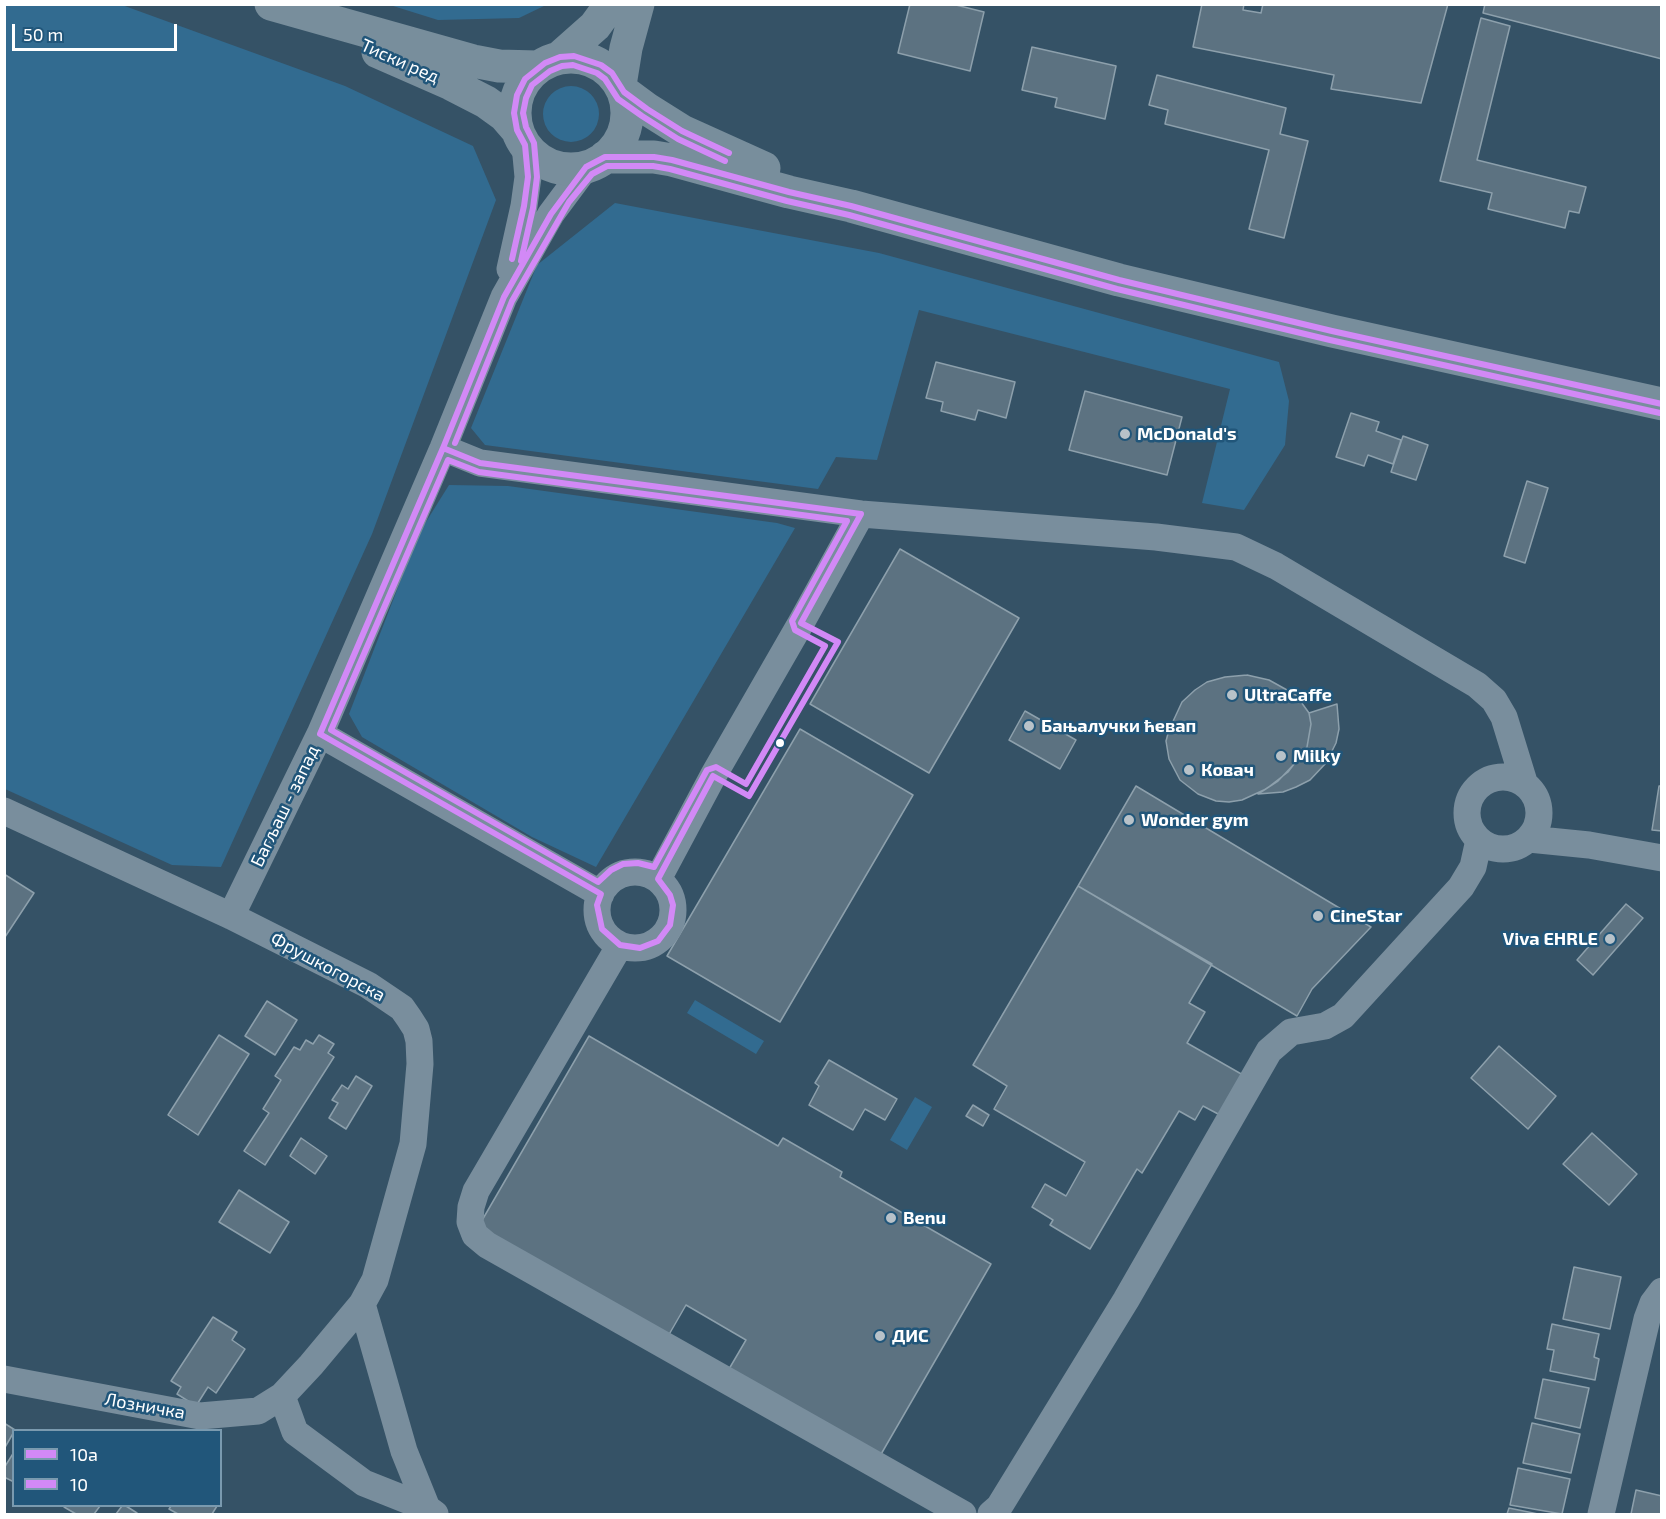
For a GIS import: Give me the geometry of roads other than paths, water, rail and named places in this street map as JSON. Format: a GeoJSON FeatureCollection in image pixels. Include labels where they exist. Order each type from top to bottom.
{"type":"FeatureCollection","features":[{"type":"Feature","properties":{"kind":"main road"},"geometry":{"type":"LineString","coordinates":[[611,4],[595,26],[525,80],[517,95],[514,112],[521,137],[534,155],[545,163],[558,168],[647,157],[672,160],[789,192],[851,206],[1119,280],[1265,316],[1662,404]]}},
{"type":"Feature","properties":{"kind":"main road"},"geometry":{"type":"LineString","coordinates":[[596,162],[618,144],[625,128],[627,110],[622,88],[626,48],[638,4]]}},
{"type":"Feature","properties":{"kind":"main road","name":"Тиски ред"},"geometry":{"type":"LineString","coordinates":[[273,5],[472,61],[499,66],[549,62]]}},
{"type":"Feature","properties":{"kind":"main road","name":"Тиски ред"},"geometry":{"type":"LineString","coordinates":[[273,5],[461,89],[495,109],[521,137]]}},
{"type":"Feature","properties":{"kind":"main road"},"geometry":{"type":"LineString","coordinates":[[549,62],[574,56],[601,65],[612,73],[622,88],[661,119],[704,142],[851,206]]}},
{"type":"Feature","properties":{"kind":"street","name":"Багљаш - запад"},"geometry":{"type":"LineString","coordinates":[[504,297],[528,177],[521,137]]}},
{"type":"Feature","properties":{"kind":"street","name":"Багљаш - запад"},"geometry":{"type":"LineString","coordinates":[[231,916],[320,734],[443,448],[504,297],[551,214],[596,162]]}},
{"type":"Feature","properties":{"kind":"street"},"geometry":{"type":"LineString","coordinates":[[443,448],[480,463],[507,468],[861,514],[1156,537],[1236,547],[1276,567],[1477,685],[1494,700],[1504,717],[1510,736],[1512,779]]}},
{"type":"Feature","properties":{"kind":"street"},"geometry":{"type":"LineString","coordinates":[[658,879],[713,776],[861,514]]}},
{"type":"Feature","properties":{"kind":"street"},"geometry":{"type":"LineString","coordinates":[[320,734],[600,894]]}},
{"type":"Feature","properties":{"kind":"street"},"geometry":{"type":"LineString","coordinates":[[991,1515],[999,1507],[1126,1300],[1269,1051],[1291,1032],[1325,1026],[1343,1016],[1461,887],[1518,844],[1535,832],[1540,815],[1536,796],[1512,779],[1483,783],[1471,796],[1468,806],[1469,824],[1479,840],[1488,846],[1518,844],[1589,845],[1662,858]]}},
{"type":"Feature","properties":{"kind":"street","name":"Фрушкогорска"},"geometry":{"type":"LineString","coordinates":[[4,811],[231,916],[368,985],[402,1008],[416,1029],[420,1064],[413,1144],[375,1280],[362,1304],[282,1396]]}},
{"type":"Feature","properties":{"kind":"street"},"geometry":{"type":"LineString","coordinates":[[1540,815],[1589,845]]}},
{"type":"Feature","properties":{"kind":"street"},"geometry":{"type":"LineString","coordinates":[[1461,887],[1473,867],[1479,840]]}},
{"type":"Feature","properties":{"kind":"street"},"geometry":{"type":"LineString","coordinates":[[626,873],[648,874],[658,879],[670,895],[673,905],[670,925],[666,933],[649,946],[639,948],[620,945],[610,939],[602,929],[597,905],[600,894],[607,885],[616,877],[626,873]]}},
{"type":"Feature","properties":{"kind":"street"},"geometry":{"type":"LineString","coordinates":[[620,945],[476,1191],[471,1207],[470,1222],[475,1234],[498,1251],[963,1515]]}},
{"type":"Feature","properties":{"kind":"street"},"geometry":{"type":"LineString","coordinates":[[1601,1515],[1647,1319],[1653,1303],[1662,1292]]}},
{"type":"Feature","properties":{"kind":"street"},"geometry":{"type":"LineString","coordinates":[[362,1304],[404,1451],[431,1511]]}},
{"type":"Feature","properties":{"kind":"street","name":"Лозничка"},"geometry":{"type":"LineString","coordinates":[[4,1379],[200,1416],[258,1411],[282,1396]]}},
{"type":"Feature","properties":{"kind":"street"},"geometry":{"type":"LineString","coordinates":[[282,1396],[295,1432],[364,1483],[431,1511]]}},
{"type":"Feature","properties":{"kind":"place","name":"McDonald's"},"geometry":{"type":"Point","coordinates":[1125,434]}},
{"type":"Feature","properties":{"kind":"place","name":"UltraCaffe"},"geometry":{"type":"Point","coordinates":[1232,695]}},
{"type":"Feature","properties":{"kind":"place","name":"Бањалучки ћевап"},"geometry":{"type":"Point","coordinates":[1029,726]}},
{"type":"Feature","properties":{"kind":"place","name":"Milky"},"geometry":{"type":"Point","coordinates":[1281,756]}},
{"type":"Feature","properties":{"kind":"place","name":"Ковач"},"geometry":{"type":"Point","coordinates":[1189,770]}},
{"type":"Feature","properties":{"kind":"place","name":"Wonder gym"},"geometry":{"type":"Point","coordinates":[1129,820]}},
{"type":"Feature","properties":{"kind":"place","name":"CineStar"},"geometry":{"type":"Point","coordinates":[1318,916]}},
{"type":"Feature","properties":{"kind":"place","name":"Viva EHRLE"},"geometry":{"type":"Point","coordinates":[1610,939]}},
{"type":"Feature","properties":{"kind":"place","name":"Benu"},"geometry":{"type":"Point","coordinates":[891,1218]}},
{"type":"Feature","properties":{"kind":"place","name":"ДИС"},"geometry":{"type":"Point","coordinates":[880,1336]}}]}
